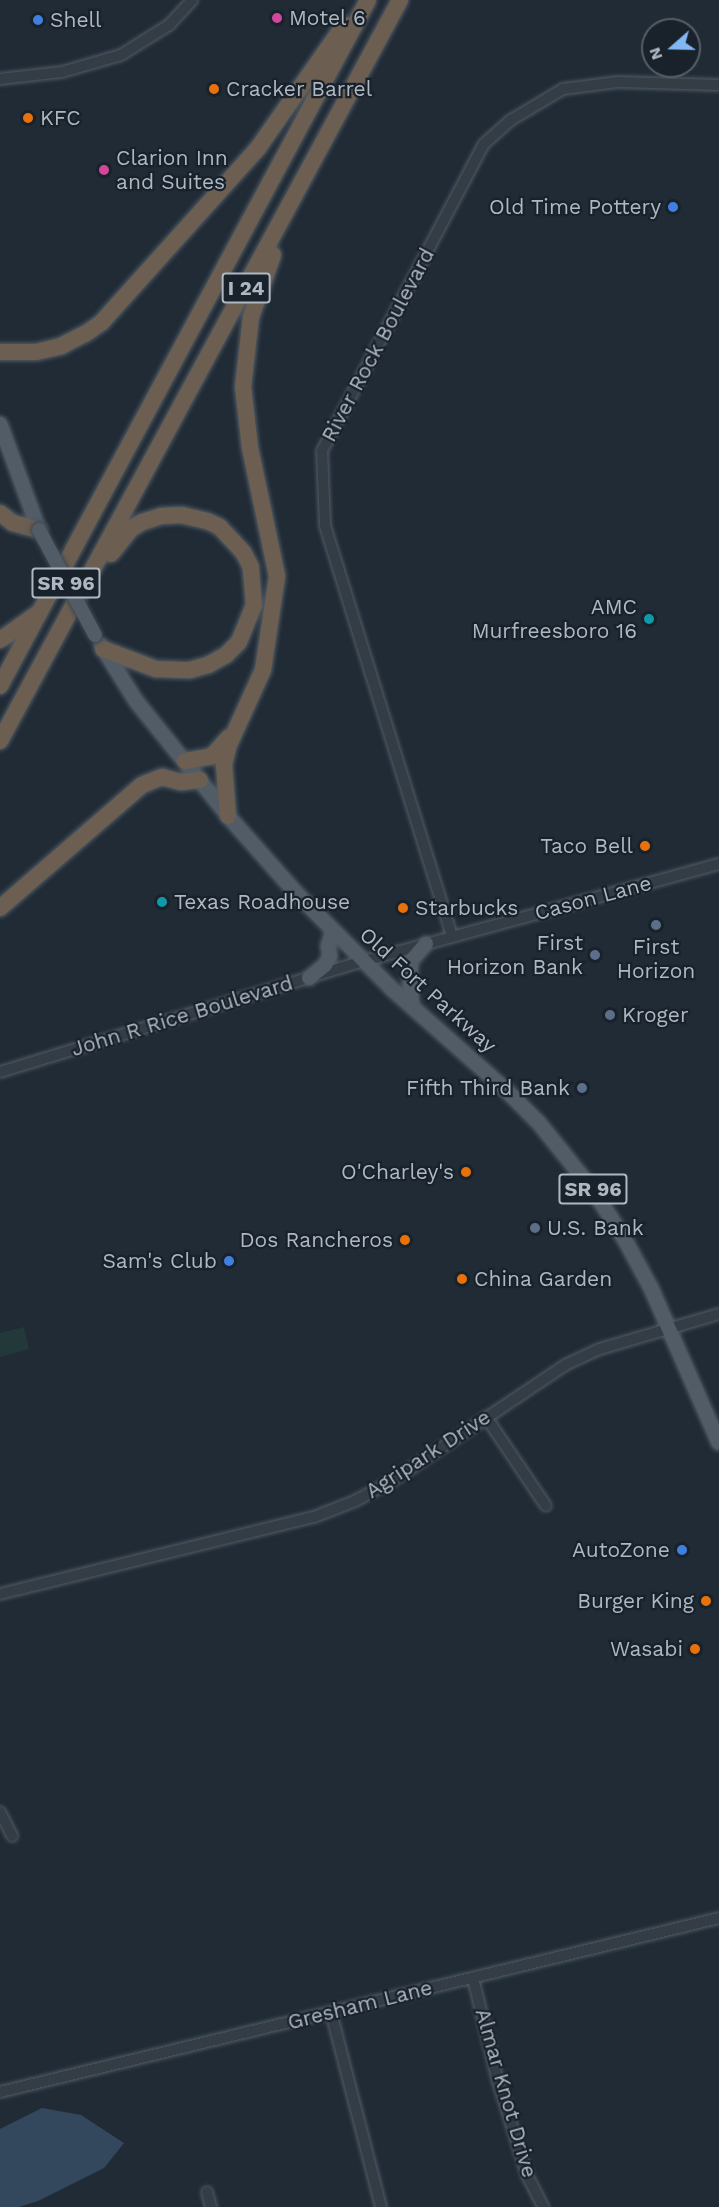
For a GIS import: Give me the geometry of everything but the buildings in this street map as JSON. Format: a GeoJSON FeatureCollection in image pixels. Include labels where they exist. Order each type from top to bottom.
{"type":"FeatureCollection","features":[{"type":"Feature","properties":{"kind":"highway"},"geometry":{"type":"LineString","coordinates":[[0,352],[24,353],[47,350],[74,340],[102,321],[258,148],[362,0]]}},
{"type":"Feature","properties":{"kind":"highway","name":"I 24"},"geometry":{"type":"LineString","coordinates":[[0,686],[368,0]]}},
{"type":"Feature","properties":{"kind":"highway","name":"I 24"},"geometry":{"type":"LineString","coordinates":[[0,741],[400,0]]}},
{"type":"Feature","properties":{"kind":"highway"},"geometry":{"type":"LineString","coordinates":[[228,816],[224,765],[228,747],[263,670],[277,576],[250,448],[243,387],[251,317],[289,208]]}},
{"type":"Feature","properties":{"kind":"highway"},"geometry":{"type":"LineString","coordinates":[[0,513],[13,523],[39,530]]}},
{"type":"Feature","properties":{"kind":"highway"},"geometry":{"type":"LineString","coordinates":[[90,575],[103,566],[118,542],[130,529],[161,516],[182,514],[220,527],[234,540],[251,567],[254,605],[247,625],[232,648],[208,665],[190,670],[164,671],[99,642]]}},
{"type":"Feature","properties":{"kind":"highway"},"geometry":{"type":"LineString","coordinates":[[0,640],[40,612]]}},
{"type":"Feature","properties":{"kind":"highway"},"geometry":{"type":"LineString","coordinates":[[185,761],[212,756],[225,743],[239,721]]}},
{"type":"Feature","properties":{"kind":"highway"},"geometry":{"type":"LineString","coordinates":[[0,908],[142,785],[162,777],[181,782],[200,780]]}},
{"type":"Feature","properties":{"kind":"main road","name":"Old Fort Parkway"},"geometry":{"type":"LineString","coordinates":[[0,424],[13,465],[39,530],[99,642],[136,701],[228,816],[333,931],[412,1007],[504,1087],[566,1155],[595,1193],[625,1240],[669,1328],[719,1443]]}},
{"type":"Feature","properties":{"kind":"main road"},"geometry":{"type":"LineString","coordinates":[[309,978],[325,965],[330,956],[328,946],[333,931]]}},
{"type":"Feature","properties":{"kind":"main road"},"geometry":{"type":"LineString","coordinates":[[412,1007],[411,961],[426,944]]}},
{"type":"Feature","properties":{"kind":"street"},"geometry":{"type":"LineString","coordinates":[[0,79],[62,72],[121,55],[169,25],[192,0]]}},
{"type":"Feature","properties":{"kind":"street","name":"River Rock Boulevard"},"geometry":{"type":"LineString","coordinates":[[452,936],[325,525],[322,451],[484,144],[511,120],[563,89],[618,82],[719,85]]}},
{"type":"Feature","properties":{"kind":"street","name":"Cason Lane"},"geometry":{"type":"LineString","coordinates":[[364,961],[719,864]]}},
{"type":"Feature","properties":{"kind":"street","name":"John R Rice Boulevard"},"geometry":{"type":"LineString","coordinates":[[0,1072],[364,961]]}},
{"type":"Feature","properties":{"kind":"street","name":"Agripark Drive"},"geometry":{"type":"LineString","coordinates":[[0,1594],[314,1517],[355,1501],[392,1481],[565,1365],[600,1349],[719,1314]]}},
{"type":"Feature","properties":{"kind":"street"},"geometry":{"type":"LineString","coordinates":[[486,1417],[546,1506]]}},
{"type":"Feature","properties":{"kind":"street"},"geometry":{"type":"LineString","coordinates":[[0,1812],[12,1836]]}},
{"type":"Feature","properties":{"kind":"street","name":"Gresham Lane"},"geometry":{"type":"LineString","coordinates":[[0,2092],[719,1918]]}},
{"type":"Feature","properties":{"kind":"street","name":"Almar Knot Drive"},"geometry":{"type":"LineString","coordinates":[[473,1978],[497,2078],[527,2175],[543,2207]]}},
{"type":"Feature","properties":{"kind":"street"},"geometry":{"type":"LineString","coordinates":[[331,2012],[381,2207]]}},
{"type":"Feature","properties":{"kind":"street"},"geometry":{"type":"LineString","coordinates":[[207,2192],[211,2207]]}},
{"type":"Feature","properties":{"kind":"green space"},"geometry":{"type":"Polygon","coordinates":[[[24,1327],[29,1349],[0,1357],[0,1333],[24,1327]]]}},
{"type":"Feature","properties":{"kind":"water"},"geometry":{"type":"Polygon","coordinates":[[[42,2108],[81,2115],[124,2143],[104,2168],[38,2201],[19,2207],[0,2207],[0,2129],[42,2108]]]}},
{"type":"Feature","properties":{"kind":"place","name":"Motel 6"},"geometry":{"type":"Point","coordinates":[277,18]}},
{"type":"Feature","properties":{"kind":"place","name":"Shell"},"geometry":{"type":"Point","coordinates":[38,20]}},
{"type":"Feature","properties":{"kind":"place","name":"Cracker Barrel"},"geometry":{"type":"Point","coordinates":[214,89]}},
{"type":"Feature","properties":{"kind":"place","name":"KFC"},"geometry":{"type":"Point","coordinates":[28,118]}},
{"type":"Feature","properties":{"kind":"place","name":"Clarion Inn and Suites"},"geometry":{"type":"Point","coordinates":[104,170]}},
{"type":"Feature","properties":{"kind":"place","name":"Old Time Pottery"},"geometry":{"type":"Point","coordinates":[673,207]}},
{"type":"Feature","properties":{"kind":"place","name":"AMC Murfreesboro 16"},"geometry":{"type":"Point","coordinates":[649,619]}},
{"type":"Feature","properties":{"kind":"place","name":"Taco Bell"},"geometry":{"type":"Point","coordinates":[645,846]}},
{"type":"Feature","properties":{"kind":"place","name":"Texas Roadhouse"},"geometry":{"type":"Point","coordinates":[162,902]}},
{"type":"Feature","properties":{"kind":"place","name":"Starbucks"},"geometry":{"type":"Point","coordinates":[403,908]}},
{"type":"Feature","properties":{"kind":"place","name":"First Horizon"},"geometry":{"type":"Point","coordinates":[656,925]}},
{"type":"Feature","properties":{"kind":"place","name":"First Horizon Bank"},"geometry":{"type":"Point","coordinates":[595,955]}},
{"type":"Feature","properties":{"kind":"place","name":"Kroger"},"geometry":{"type":"Point","coordinates":[610,1015]}},
{"type":"Feature","properties":{"kind":"place","name":"Fifth Third Bank"},"geometry":{"type":"Point","coordinates":[582,1088]}},
{"type":"Feature","properties":{"kind":"place","name":"O'Charley's"},"geometry":{"type":"Point","coordinates":[466,1172]}},
{"type":"Feature","properties":{"kind":"place","name":"U.S. Bank"},"geometry":{"type":"Point","coordinates":[535,1228]}},
{"type":"Feature","properties":{"kind":"place","name":"Dos Rancheros"},"geometry":{"type":"Point","coordinates":[405,1240]}},
{"type":"Feature","properties":{"kind":"place","name":"Sam's Club"},"geometry":{"type":"Point","coordinates":[229,1261]}},
{"type":"Feature","properties":{"kind":"place","name":"China Garden"},"geometry":{"type":"Point","coordinates":[462,1279]}},
{"type":"Feature","properties":{"kind":"place","name":"AutoZone"},"geometry":{"type":"Point","coordinates":[682,1550]}},
{"type":"Feature","properties":{"kind":"place","name":"Burger King"},"geometry":{"type":"Point","coordinates":[706,1601]}},
{"type":"Feature","properties":{"kind":"place","name":"Wasabi"},"geometry":{"type":"Point","coordinates":[695,1649]}}]}
